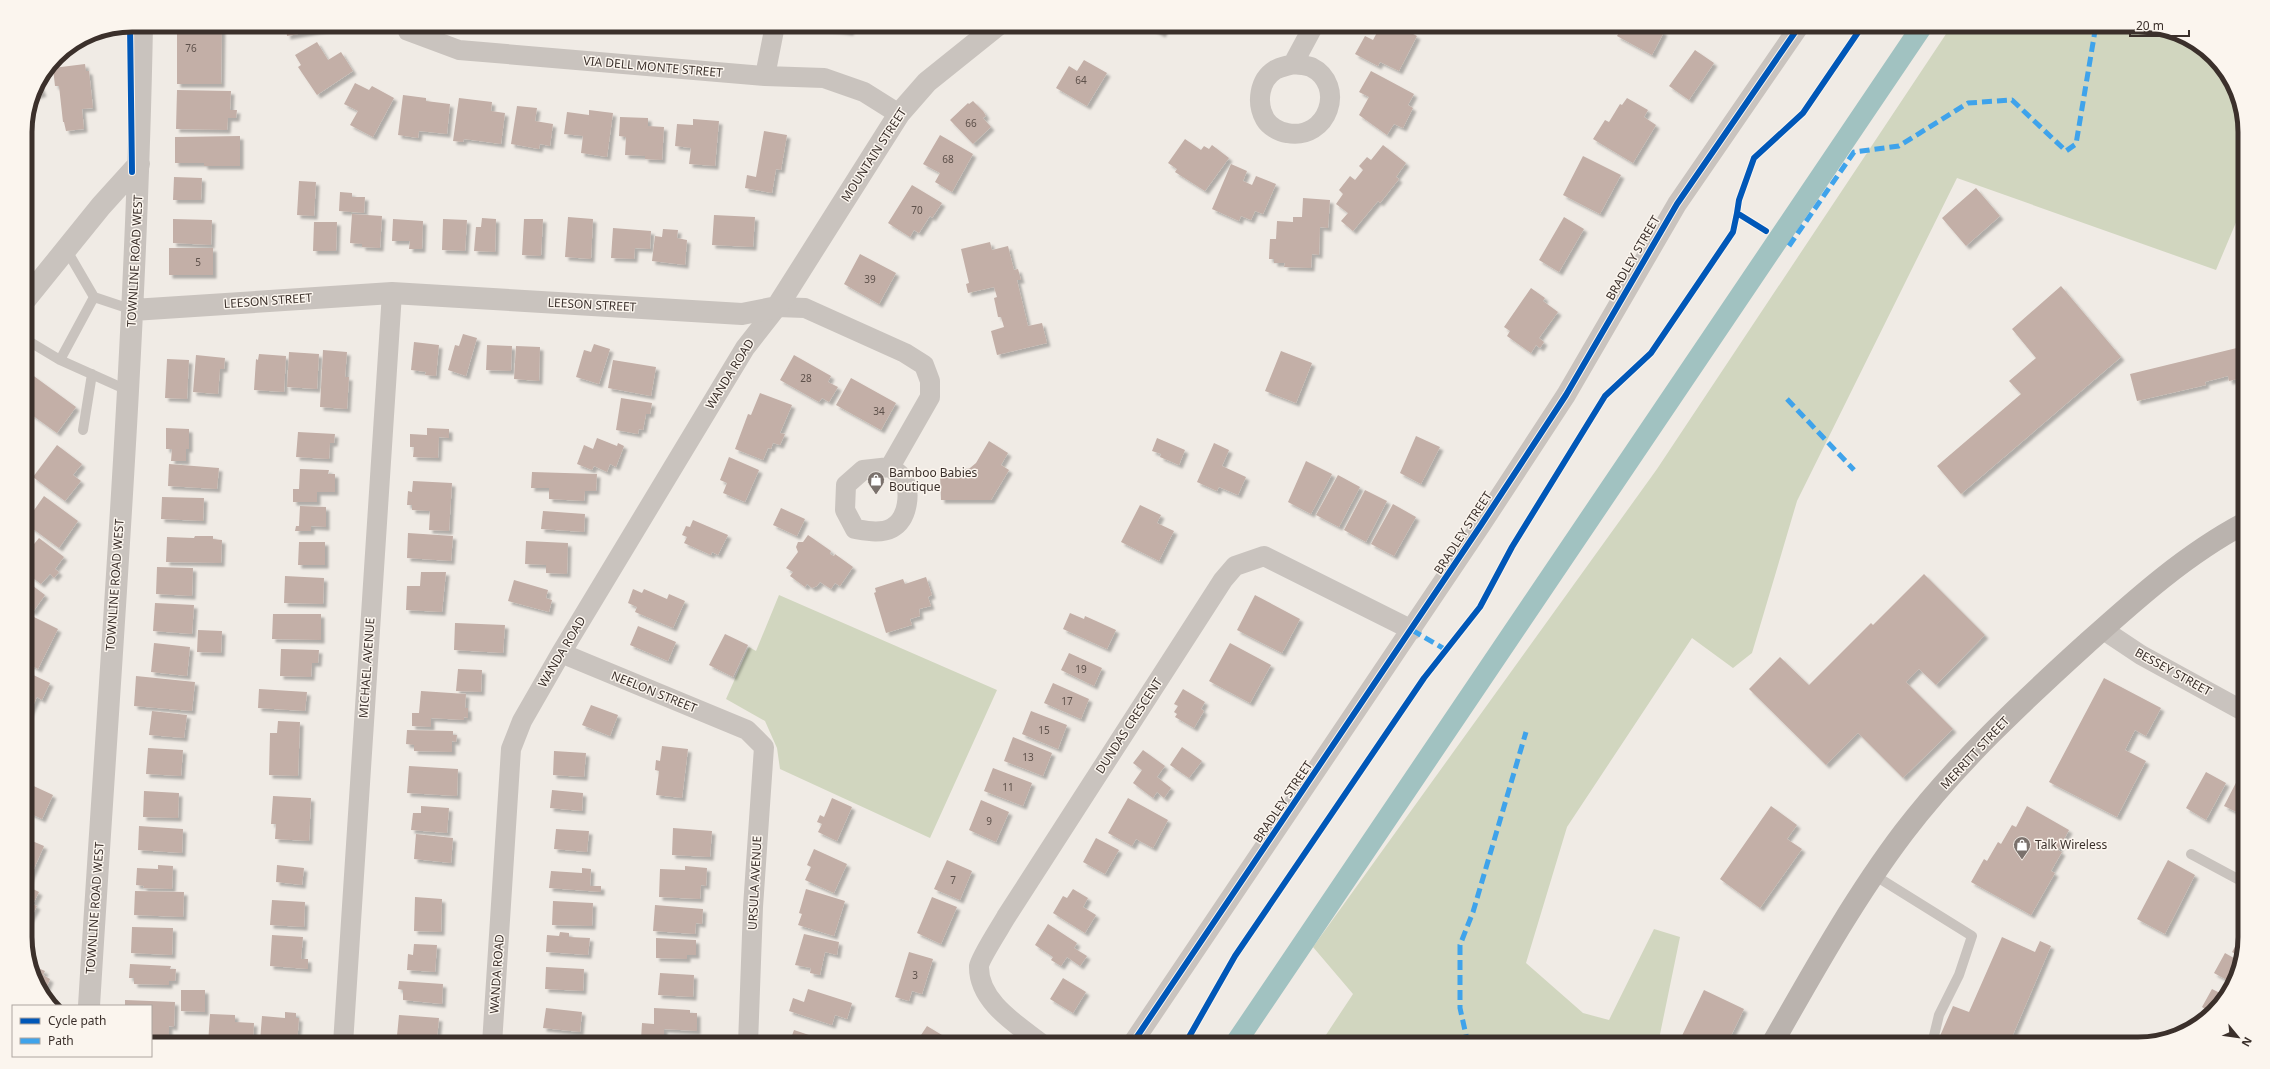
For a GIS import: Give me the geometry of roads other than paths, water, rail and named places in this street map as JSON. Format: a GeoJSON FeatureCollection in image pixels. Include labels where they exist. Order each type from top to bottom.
{"type":"FeatureCollection","features":[{"type":"Feature","properties":{"kind":"main road","name":"MERRITT STREET"},"geometry":{"type":"LineString","coordinates":[[1776,1037],[1811,975],[1874,876],[1908,827],[1967,760],[2027,698],[2145,590],[2197,553],[2238,527]]}},
{"type":"Feature","properties":{"kind":"street","name":"TOWNLINE ROAD WEST"},"geometry":{"type":"LineString","coordinates":[[89,1005],[128,390],[139,164],[142,32]]}},
{"type":"Feature","properties":{"kind":"street","name":"VIA DELL MONTE STREET"},"geometry":{"type":"LineString","coordinates":[[411,32],[459,50],[765,76],[824,78],[864,92],[899,114]]}},
{"type":"Feature","properties":{"kind":"street"},"geometry":{"type":"LineString","coordinates":[[765,76],[774,32]]}},
{"type":"Feature","properties":{"kind":"street","name":"MOUNTAIN STREET"},"geometry":{"type":"LineString","coordinates":[[777,307],[899,114],[927,82],[989,32]]}},
{"type":"Feature","properties":{"kind":"street"},"geometry":{"type":"LineString","coordinates":[[1293,64],[1310,32]]}},
{"type":"Feature","properties":{"kind":"street","name":"BRADLEY STREET"},"geometry":{"type":"LineString","coordinates":[[1137,1037],[1412,630],[1566,395],[1677,204],[1789,32]]}},
{"type":"Feature","properties":{"kind":"street"},"geometry":{"type":"LineString","coordinates":[[32,291],[101,206],[139,164]]}},
{"type":"Feature","properties":{"kind":"street","name":"LEESON STREET"},"geometry":{"type":"LineString","coordinates":[[132,310],[392,293],[742,314],[777,307],[805,308],[905,353],[924,365],[930,381],[930,397],[890,467]]}},
{"type":"Feature","properties":{"kind":"street","name":"MICHAEL AVENUE"},"geometry":{"type":"LineString","coordinates":[[342,1037],[392,293]]}},
{"type":"Feature","properties":{"kind":"street","name":"WANDA ROAD"},"geometry":{"type":"LineString","coordinates":[[492,1037],[511,749],[522,721],[561,654],[745,348],[777,307]]}},
{"type":"Feature","properties":{"kind":"street","name":"DUNDAS CRESCENT"},"geometry":{"type":"LineString","coordinates":[[1033,1037],[998,1009],[982,983],[979,964],[1006,917],[1223,580],[1235,566],[1264,556],[1412,630]]}},
{"type":"Feature","properties":{"kind":"street","name":"BESSEY STREET"},"geometry":{"type":"LineString","coordinates":[[2102,629],[2141,655],[2238,708]]}},
{"type":"Feature","properties":{"kind":"street","name":"NEELON STREET"},"geometry":{"type":"LineString","coordinates":[[561,654],[747,730]]}},
{"type":"Feature","properties":{"kind":"street","name":"URSULA AVENUE"},"geometry":{"type":"LineString","coordinates":[[747,730],[764,746],[753,907],[748,1037]]}},
{"type":"Feature","properties":{"kind":"lane"},"geometry":{"type":"LineString","coordinates":[[66,250],[94,296],[132,310]]}},
{"type":"Feature","properties":{"kind":"lane"},"geometry":{"type":"LineString","coordinates":[[60,360],[94,296]]}},
{"type":"Feature","properties":{"kind":"lane"},"geometry":{"type":"LineString","coordinates":[[32,343],[60,360],[128,390]]}},
{"type":"Feature","properties":{"kind":"lane"},"geometry":{"type":"LineString","coordinates":[[84,430],[92,374]]}},
{"type":"Feature","properties":{"kind":"lane"},"geometry":{"type":"LineString","coordinates":[[2191,854],[2238,879]]}},
{"type":"Feature","properties":{"kind":"lane"},"geometry":{"type":"LineString","coordinates":[[1874,876],[1972,936],[1959,975],[1939,1015],[1934,1037]]}},
{"type":"Feature","properties":{"kind":"waterway"},"geometry":{"type":"LineString","coordinates":[[1240,1037],[1918,32]]}},
{"type":"Feature","properties":{"kind":"place","name":"Bamboo Babies Boutique"},"geometry":{"type":"Point","coordinates":[876,495]}},
{"type":"Feature","properties":{"kind":"place","name":"Talk Wireless"},"geometry":{"type":"Point","coordinates":[2022,860]}}]}
